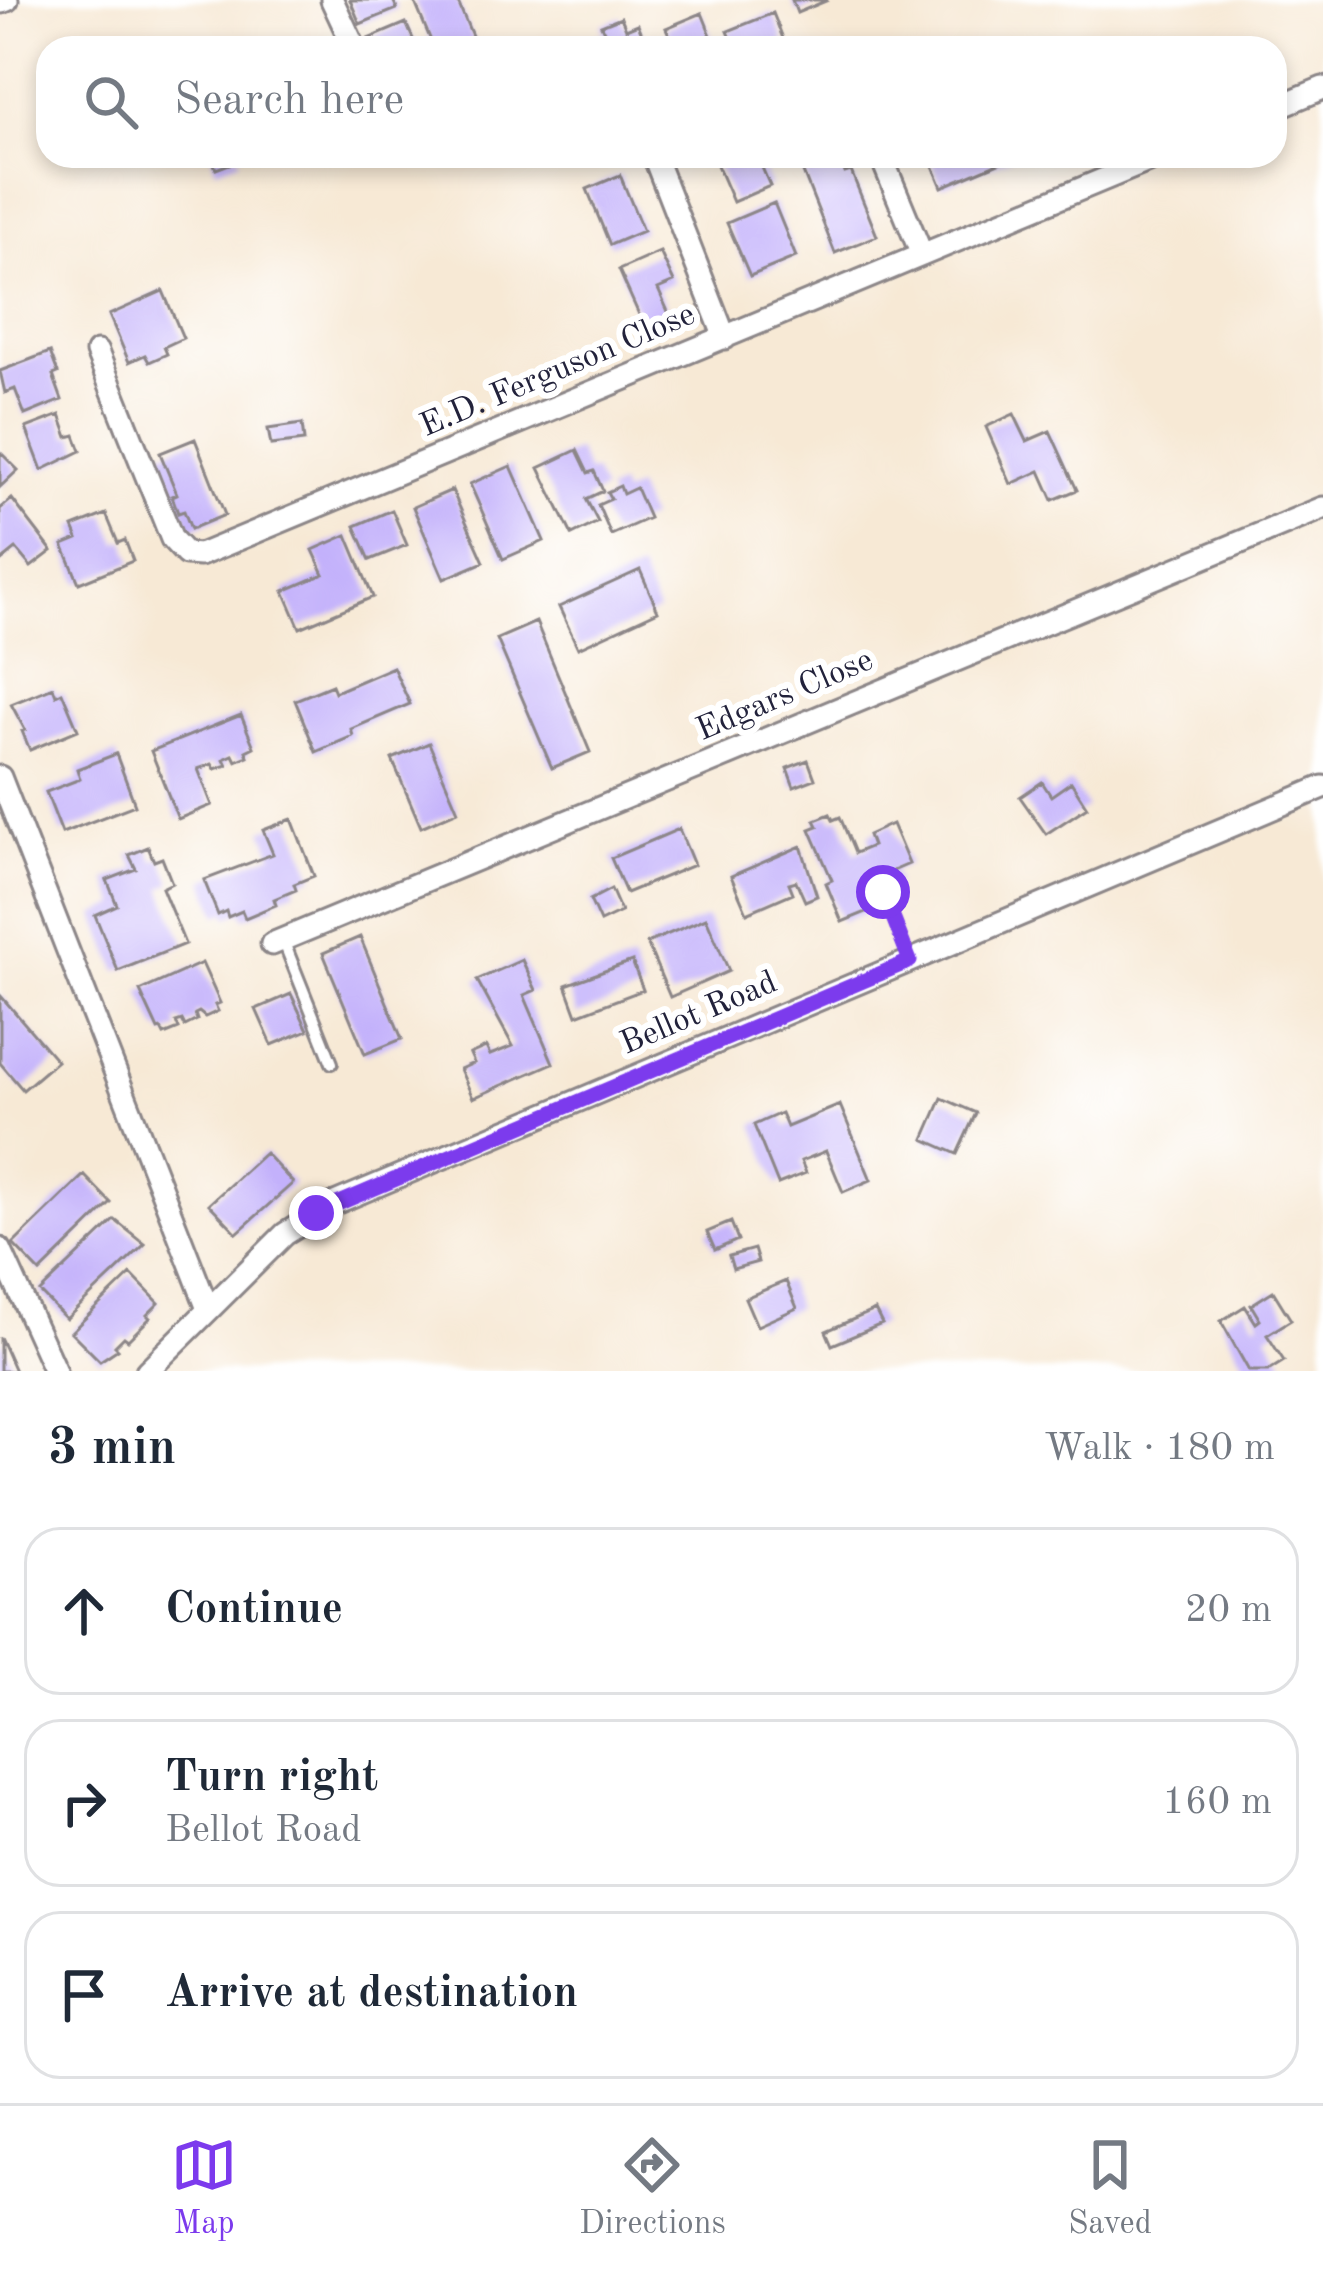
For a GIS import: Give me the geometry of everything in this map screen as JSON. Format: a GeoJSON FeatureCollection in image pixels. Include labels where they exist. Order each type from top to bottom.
{"type":"FeatureCollection","features":[{"type":"Feature","properties":{"kind":"street"},"geometry":{"type":"LineString","coordinates":[[332,0],[348,36]]}},
{"type":"Feature","properties":{"kind":"street"},"geometry":{"type":"LineString","coordinates":[[1287,103],[1323,88]]}},
{"type":"Feature","properties":{"kind":"street"},"geometry":{"type":"LineString","coordinates":[[660,168],[724,338]]}},
{"type":"Feature","properties":{"kind":"street"},"geometry":{"type":"LineString","coordinates":[[886,168],[922,255]]}},
{"type":"Feature","properties":{"kind":"street","name":"E.D. Ferguson Close"},"geometry":{"type":"LineString","coordinates":[[97,352],[172,539],[186,554],[194,555],[241,540],[1131,168]]}},
{"type":"Feature","properties":{"kind":"street","name":"Edgars Close"},"geometry":{"type":"LineString","coordinates":[[277,942],[1323,508]]}},
{"type":"Feature","properties":{"kind":"street"},"geometry":{"type":"LineString","coordinates":[[0,777],[208,1310]]}},
{"type":"Feature","properties":{"kind":"street","name":"Bellot Road"},"geometry":{"type":"LineString","coordinates":[[147,1371],[285,1234],[335,1203],[1323,788]]}},
{"type":"Feature","properties":{"kind":"street"},"geometry":{"type":"LineString","coordinates":[[0,1250],[55,1371]]}},
{"type":"Feature","properties":{"kind":"lane"},"geometry":{"type":"LineString","coordinates":[[277,942],[332,1063]]}},
{"type":"Feature","properties":{"kind":"path"},"geometry":{"type":"LineString","coordinates":[[883,892],[910,961]]}},
{"type":"Feature","properties":{"kind":"building"},"geometry":{"type":"Polygon","coordinates":[[[350,0],[393,0],[397,9],[360,24],[350,0]]]}},
{"type":"Feature","properties":{"kind":"building"},"geometry":{"type":"Polygon","coordinates":[[[414,0],[457,0],[472,36],[429,36],[414,0]]]}},
{"type":"Feature","properties":{"kind":"building"},"geometry":{"type":"Polygon","coordinates":[[[792,0],[828,0],[797,13],[792,0]]]}},
{"type":"Feature","properties":{"kind":"building"},"geometry":{"type":"Polygon","coordinates":[[[702,13],[711,36],[670,36],[666,28],[702,13]]]}},
{"type":"Feature","properties":{"kind":"building"},"geometry":{"type":"Polygon","coordinates":[[[773,13],[782,36],[730,36],[728,31],[773,13]]]}},
{"type":"Feature","properties":{"kind":"building"},"geometry":{"type":"Polygon","coordinates":[[[621,17],[626,29],[638,24],[643,36],[597,36],[605,33],[601,25],[621,17]]]}},
{"type":"Feature","properties":{"kind":"building"},"geometry":{"type":"Polygon","coordinates":[[[406,23],[412,36],[375,36],[406,23]]]}},
{"type":"Feature","properties":{"kind":"building"},"geometry":{"type":"Polygon","coordinates":[[[718,168],[762,168],[770,186],[733,202],[718,168]]]}},
{"type":"Feature","properties":{"kind":"building"},"geometry":{"type":"Polygon","coordinates":[[[801,168],[851,171],[877,236],[835,253],[801,168]]]}},
{"type":"Feature","properties":{"kind":"building"},"geometry":{"type":"Polygon","coordinates":[[[934,168],[987,168],[942,187],[934,168]]]}},
{"type":"Feature","properties":{"kind":"building"},"geometry":{"type":"Polygon","coordinates":[[[620,175],[643,231],[610,245],[587,189],[620,175]]]}},
{"type":"Feature","properties":{"kind":"building"},"geometry":{"type":"Polygon","coordinates":[[[774,203],[796,257],[750,276],[727,223],[774,203]]]}},
{"type":"Feature","properties":{"kind":"building"},"geometry":{"type":"Polygon","coordinates":[[[660,252],[674,282],[658,289],[670,316],[645,328],[619,270],[660,252]]]}},
{"type":"Feature","properties":{"kind":"building"},"geometry":{"type":"Polygon","coordinates":[[[163,291],[183,338],[164,347],[167,354],[149,362],[145,355],[129,362],[109,315],[163,291]]]}},
{"type":"Feature","properties":{"kind":"building"},"geometry":{"type":"Polygon","coordinates":[[[50,352],[62,400],[25,415],[15,389],[5,393],[0,371],[50,352]]]}},
{"type":"Feature","properties":{"kind":"building"},"geometry":{"type":"Polygon","coordinates":[[[1014,414],[1027,441],[1050,431],[1077,490],[1053,500],[1040,471],[1011,484],[986,427],[1014,414]]]}},
{"type":"Feature","properties":{"kind":"building"},"geometry":{"type":"Polygon","coordinates":[[[60,415],[68,437],[75,435],[81,451],[42,470],[26,428],[60,415]]]}},
{"type":"Feature","properties":{"kind":"building"},"geometry":{"type":"Polygon","coordinates":[[[302,424],[304,441],[271,445],[268,429],[302,424]]]}},
{"type":"Feature","properties":{"kind":"building"},"geometry":{"type":"Polygon","coordinates":[[[195,439],[225,515],[191,529],[184,511],[178,513],[172,496],[177,494],[160,453],[195,439]]]}},
{"type":"Feature","properties":{"kind":"building"},"geometry":{"type":"Polygon","coordinates":[[[577,450],[603,491],[586,499],[598,522],[572,535],[539,468],[577,450]]]}},
{"type":"Feature","properties":{"kind":"building"},"geometry":{"type":"Polygon","coordinates":[[[0,452],[18,470],[0,487],[0,452]]]}},
{"type":"Feature","properties":{"kind":"building"},"geometry":{"type":"Polygon","coordinates":[[[511,466],[544,541],[503,559],[470,484],[511,466]]]}},
{"type":"Feature","properties":{"kind":"building"},"geometry":{"type":"Polygon","coordinates":[[[620,486],[623,494],[636,488],[649,518],[611,535],[598,505],[611,499],[607,492],[620,486]]]}},
{"type":"Feature","properties":{"kind":"building"},"geometry":{"type":"Polygon","coordinates":[[[452,490],[484,562],[444,579],[413,507],[452,490]]]}},
{"type":"Feature","properties":{"kind":"building"},"geometry":{"type":"Polygon","coordinates":[[[12,499],[52,551],[31,567],[16,549],[0,562],[0,509],[12,499]]]}},
{"type":"Feature","properties":{"kind":"building"},"geometry":{"type":"Polygon","coordinates":[[[392,510],[407,545],[370,560],[355,526],[392,510]]]}},
{"type":"Feature","properties":{"kind":"building"},"geometry":{"type":"Polygon","coordinates":[[[106,514],[118,543],[125,540],[133,561],[79,583],[63,545],[78,539],[73,527],[106,514]]]}},
{"type":"Feature","properties":{"kind":"building"},"geometry":{"type":"Polygon","coordinates":[[[347,535],[373,597],[300,628],[284,591],[324,574],[313,550],[347,535]]]}},
{"type":"Feature","properties":{"kind":"building"},"geometry":{"type":"Polygon","coordinates":[[[640,570],[658,611],[578,648],[559,607],[640,570]]]}},
{"type":"Feature","properties":{"kind":"building"},"geometry":{"type":"Polygon","coordinates":[[[536,622],[590,752],[552,768],[497,639],[536,622]]]}},
{"type":"Feature","properties":{"kind":"building"},"geometry":{"type":"Polygon","coordinates":[[[393,667],[410,704],[351,729],[353,736],[316,752],[295,700],[332,685],[335,692],[393,667]]]}},
{"type":"Feature","properties":{"kind":"building"},"geometry":{"type":"Polygon","coordinates":[[[53,687],[56,695],[62,692],[78,730],[30,750],[11,704],[53,687]]]}},
{"type":"Feature","properties":{"kind":"building"},"geometry":{"type":"Polygon","coordinates":[[[241,715],[254,747],[236,761],[233,755],[224,759],[227,765],[198,769],[212,805],[178,819],[151,751],[241,715]]]}},
{"type":"Feature","properties":{"kind":"building"},"geometry":{"type":"Polygon","coordinates":[[[429,743],[458,811],[421,827],[392,759],[429,743]]]}},
{"type":"Feature","properties":{"kind":"building"},"geometry":{"type":"Polygon","coordinates":[[[116,754],[135,805],[62,833],[46,792],[80,779],[77,769],[116,754]]]}},
{"type":"Feature","properties":{"kind":"building"},"geometry":{"type":"Polygon","coordinates":[[[808,760],[815,779],[794,787],[787,768],[808,760]]]}},
{"type":"Feature","properties":{"kind":"building"},"geometry":{"type":"Polygon","coordinates":[[[1042,782],[1051,796],[1071,782],[1087,807],[1046,834],[1020,797],[1042,782]]]}},
{"type":"Feature","properties":{"kind":"building"},"geometry":{"type":"Polygon","coordinates":[[[830,814],[833,820],[840,817],[855,853],[872,846],[868,835],[892,824],[909,864],[893,871],[898,882],[863,896],[869,911],[842,922],[826,883],[832,880],[810,829],[818,826],[815,820],[830,814]]]}},
{"type":"Feature","properties":{"kind":"building"},"geometry":{"type":"Polygon","coordinates":[[[292,819],[314,876],[274,899],[276,905],[245,918],[242,911],[228,917],[226,911],[218,915],[204,880],[273,854],[263,830],[292,819]]]}},
{"type":"Feature","properties":{"kind":"building"},"geometry":{"type":"Polygon","coordinates":[[[679,829],[694,865],[626,893],[611,858],[679,829]]]}},
{"type":"Feature","properties":{"kind":"building"},"geometry":{"type":"Polygon","coordinates":[[[801,846],[817,896],[805,901],[796,881],[789,883],[793,893],[747,913],[731,876],[801,846]]]}},
{"type":"Feature","properties":{"kind":"building"},"geometry":{"type":"Polygon","coordinates":[[[148,847],[154,861],[162,858],[172,883],[162,888],[185,944],[118,971],[95,915],[117,905],[107,880],[136,869],[129,855],[148,847]]]}},
{"type":"Feature","properties":{"kind":"building"},"geometry":{"type":"Polygon","coordinates":[[[611,889],[621,912],[600,922],[590,900],[611,889]]]}},
{"type":"Feature","properties":{"kind":"building"},"geometry":{"type":"Polygon","coordinates":[[[706,918],[729,971],[670,997],[647,943],[706,918]]]}},
{"type":"Feature","properties":{"kind":"building"},"geometry":{"type":"Polygon","coordinates":[[[360,937],[402,1039],[365,1054],[323,953],[360,937]]]}},
{"type":"Feature","properties":{"kind":"building"},"geometry":{"type":"Polygon","coordinates":[[[522,960],[536,990],[524,995],[553,1063],[473,1098],[460,1069],[474,1063],[470,1054],[486,1047],[490,1055],[513,1046],[477,980],[522,960]]]}},
{"type":"Feature","properties":{"kind":"building"},"geometry":{"type":"Polygon","coordinates":[[[632,961],[643,990],[577,1015],[566,985],[632,961]]]}},
{"type":"Feature","properties":{"kind":"building"},"geometry":{"type":"Polygon","coordinates":[[[202,963],[220,1003],[215,1005],[218,1011],[205,1017],[199,1012],[197,1020],[185,1026],[182,1020],[176,1022],[179,1029],[164,1035],[140,991],[202,963]]]}},
{"type":"Feature","properties":{"kind":"building"},"geometry":{"type":"Polygon","coordinates":[[[291,994],[308,1030],[272,1045],[256,1009],[291,994]]]}},
{"type":"Feature","properties":{"kind":"building"},"geometry":{"type":"Polygon","coordinates":[[[0,995],[57,1061],[23,1090],[0,1063],[0,995]]]}},
{"type":"Feature","properties":{"kind":"building"},"geometry":{"type":"Polygon","coordinates":[[[942,1098],[976,1113],[957,1154],[924,1139],[942,1098]]]}},
{"type":"Feature","properties":{"kind":"building"},"geometry":{"type":"Polygon","coordinates":[[[840,1105],[871,1180],[843,1192],[826,1151],[801,1161],[806,1173],[778,1184],[754,1125],[781,1113],[787,1127],[840,1105]]]}},
{"type":"Feature","properties":{"kind":"building"},"geometry":{"type":"Polygon","coordinates":[[[265,1153],[293,1183],[237,1233],[209,1204],[265,1153]]]}},
{"type":"Feature","properties":{"kind":"building"},"geometry":{"type":"Polygon","coordinates":[[[84,1175],[111,1203],[40,1272],[13,1244],[84,1175]]]}},
{"type":"Feature","properties":{"kind":"building"},"geometry":{"type":"Polygon","coordinates":[[[115,1220],[145,1244],[66,1319],[40,1292],[115,1220]]]}},
{"type":"Feature","properties":{"kind":"building"},"geometry":{"type":"Polygon","coordinates":[[[731,1222],[738,1240],[715,1250],[707,1232],[731,1222]]]}},
{"type":"Feature","properties":{"kind":"building"},"geometry":{"type":"Polygon","coordinates":[[[754,1249],[758,1262],[733,1269],[729,1256],[754,1249]]]}},
{"type":"Feature","properties":{"kind":"building"},"geometry":{"type":"Polygon","coordinates":[[[131,1274],[159,1303],[128,1340],[124,1337],[115,1346],[118,1349],[100,1361],[71,1332],[131,1274]]]}},
{"type":"Feature","properties":{"kind":"building"},"geometry":{"type":"Polygon","coordinates":[[[786,1281],[797,1308],[757,1326],[745,1298],[786,1281]]]}},
{"type":"Feature","properties":{"kind":"building"},"geometry":{"type":"Polygon","coordinates":[[[1273,1291],[1291,1320],[1267,1335],[1284,1361],[1268,1371],[1249,1371],[1221,1321],[1245,1306],[1256,1323],[1260,1320],[1251,1305],[1273,1291]]]}},
{"type":"Feature","properties":{"kind":"building"},"geometry":{"type":"Polygon","coordinates":[[[875,1310],[882,1324],[832,1345],[826,1331],[875,1310]]]}},
{"type":"Feature","properties":{"kind":"building"},"geometry":{"type":"Polygon","coordinates":[[[0,1337],[15,1371],[0,1371],[0,1337]]]}},
{"type":"Feature","properties":{"kind":"route"},"geometry":{"type":"LineString","coordinates":[[316,1213],[910,961],[883,892]]}}]}
